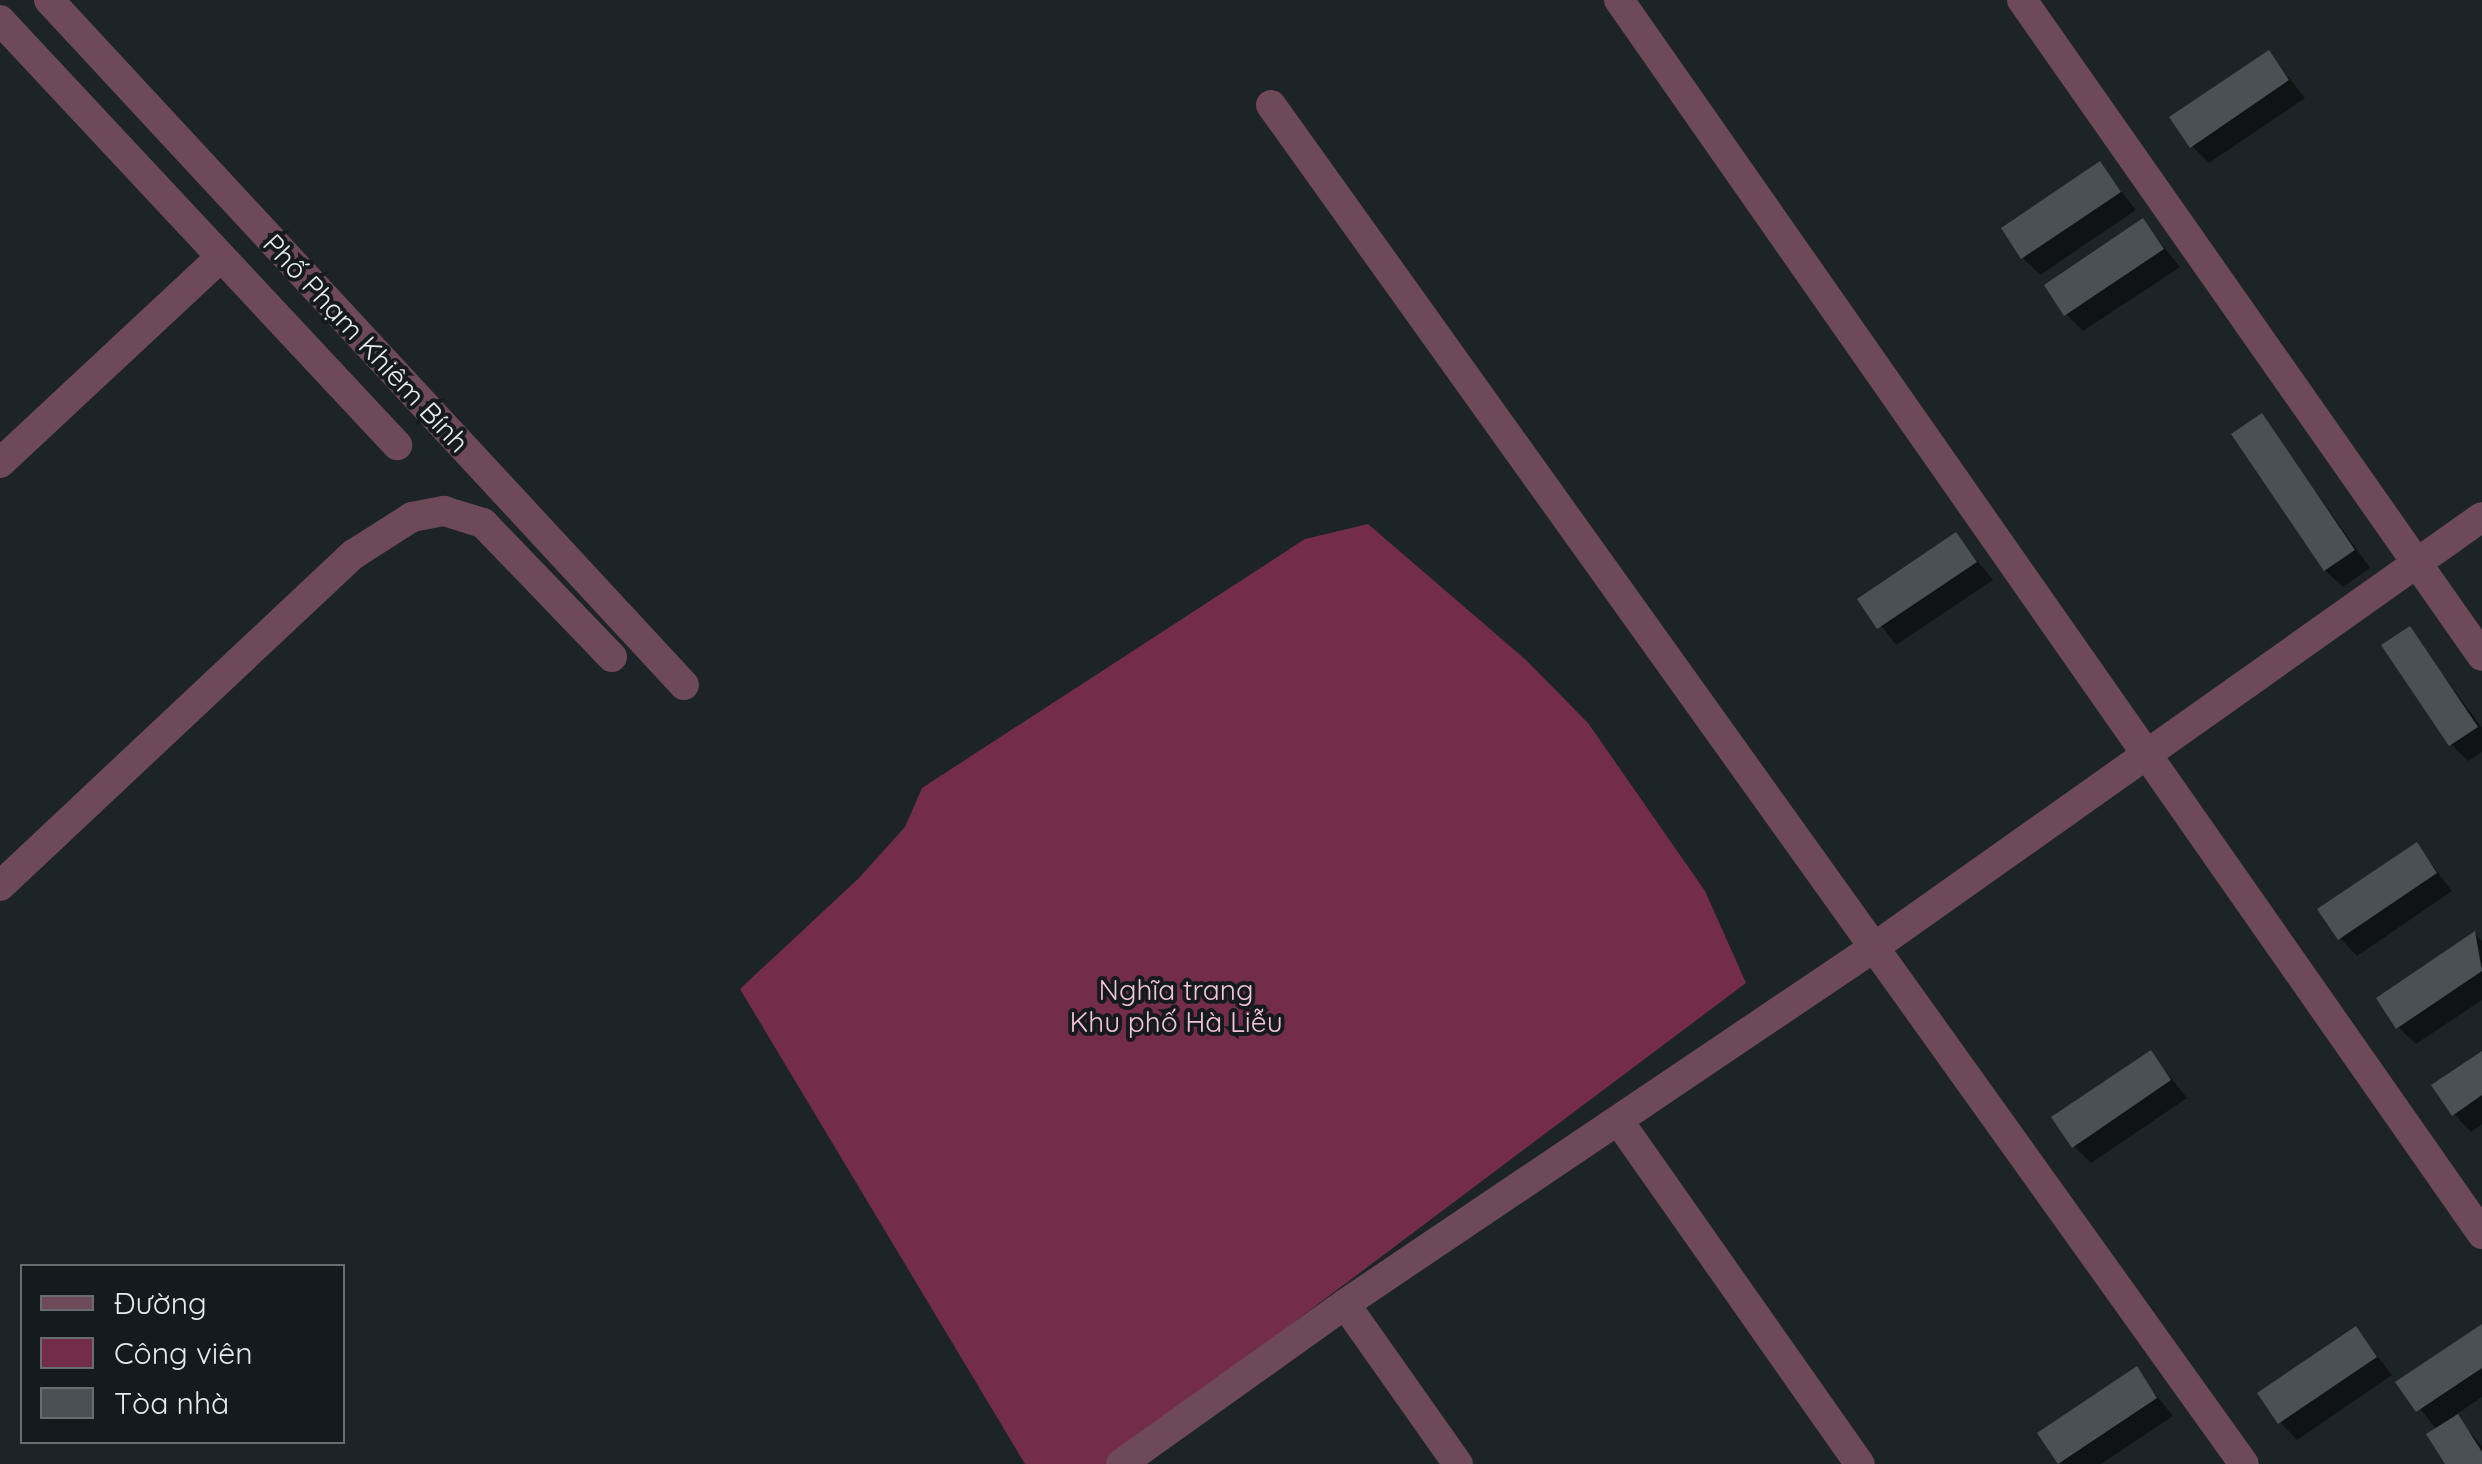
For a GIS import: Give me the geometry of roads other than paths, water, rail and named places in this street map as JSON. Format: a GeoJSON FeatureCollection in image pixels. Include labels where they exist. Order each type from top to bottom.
{"type":"FeatureCollection","features":[{"type":"Feature","properties":{"kind":"street","name":"Phố Phạm Khiêm Bính"},"geometry":{"type":"LineString","coordinates":[[49,0],[684,685]]}},
{"type":"Feature","properties":{"kind":"street"},"geometry":{"type":"LineString","coordinates":[[1619,0],[2482,1234]]}},
{"type":"Feature","properties":{"kind":"street"},"geometry":{"type":"LineString","coordinates":[[2022,0],[2482,656]]}},
{"type":"Feature","properties":{"kind":"street","name":"Phố Phạm Khiêm Bính"},"geometry":{"type":"LineString","coordinates":[[1,22],[397,446]]}},
{"type":"Feature","properties":{"kind":"street"},"geometry":{"type":"LineString","coordinates":[[1272,105],[2244,1464]]}},
{"type":"Feature","properties":{"kind":"street"},"geometry":{"type":"LineString","coordinates":[[0,463],[221,257]]}},
{"type":"Feature","properties":{"kind":"street"},"geometry":{"type":"LineString","coordinates":[[0,886],[354,554],[412,516],[444,511],[483,524],[612,658]]}},
{"type":"Feature","properties":{"kind":"street"},"geometry":{"type":"LineString","coordinates":[[1121,1464],[1344,1304],[1620,1123],[2148,757],[2418,566],[2482,516]]}},
{"type":"Feature","properties":{"kind":"street"},"geometry":{"type":"LineString","coordinates":[[1620,1123],[1860,1464]]}},
{"type":"Feature","properties":{"kind":"street"},"geometry":{"type":"LineString","coordinates":[[1344,1304],[1458,1464]]}},
{"type":"Feature","properties":{"kind":"park label","name":"Nghĩa trang Khu phố Hà Liễu"},"geometry":{"type":"Point","coordinates":[1176,1006]}}]}
